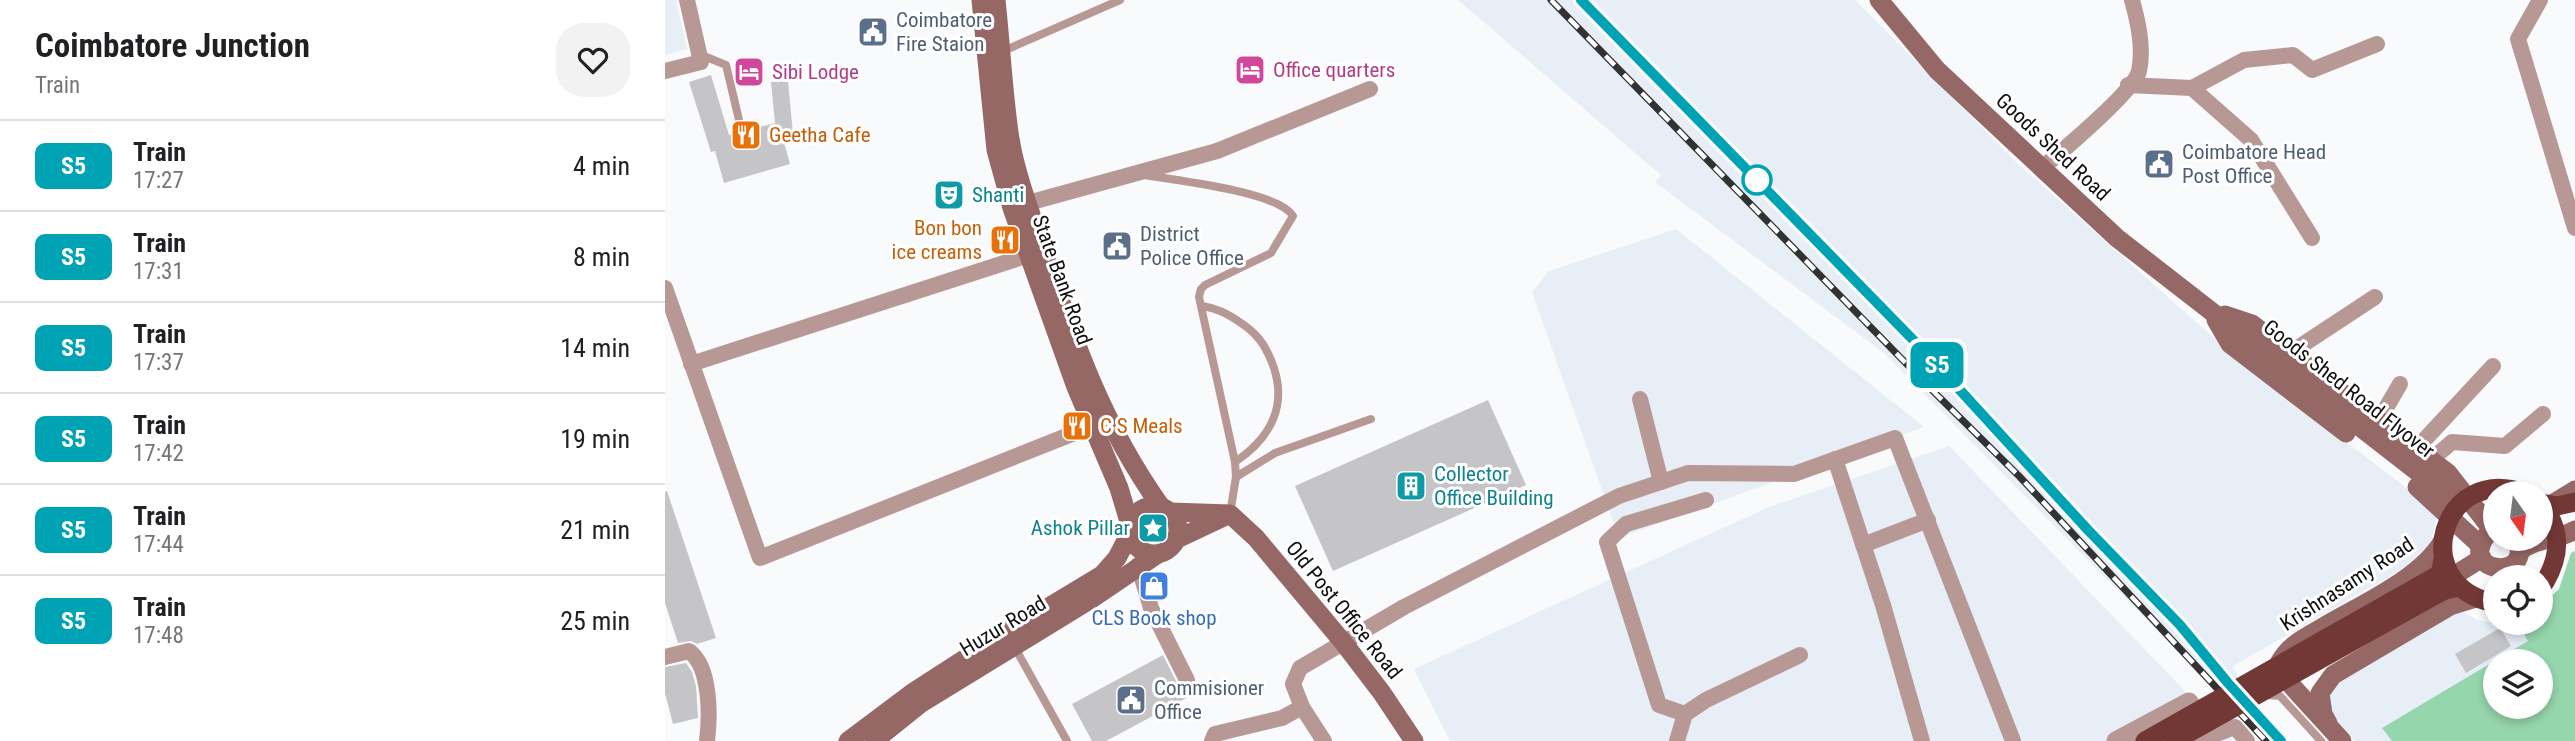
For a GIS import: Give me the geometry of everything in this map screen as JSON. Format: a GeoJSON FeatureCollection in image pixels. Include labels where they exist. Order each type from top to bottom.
{"type":"FeatureCollection","features":[{"type":"Feature","properties":{"kind":"highway"},"geometry":{"type":"LineString","coordinates":[[2145,741],[2440,574],[2444,528],[2459,504],[2483,490]]}},
{"type":"Feature","properties":{"kind":"highway"},"geometry":{"type":"LineString","coordinates":[[2553,505],[2575,502]]}},
{"type":"Feature","properties":{"kind":"highway"},"geometry":{"type":"LineString","coordinates":[[2553,522],[2559,546],[2553,568]]}},
{"type":"Feature","properties":{"kind":"highway"},"geometry":{"type":"LineString","coordinates":[[2443,550],[2449,574],[2463,587],[2483,597]]}},
{"type":"Feature","properties":{"kind":"highway"},"geometry":{"type":"LineString","coordinates":[[2174,741],[2445,590],[2463,587]]}},
{"type":"Feature","properties":{"kind":"main road","name":"State Bank Road"},"geometry":{"type":"LineString","coordinates":[[981,0],[996,150],[1012,208],[1092,425],[1119,488],[1130,529]]}},
{"type":"Feature","properties":{"kind":"main road","name":"State Bank Road"},"geometry":{"type":"LineString","coordinates":[[996,0],[1010,139],[1028,204],[1062,306],[1105,415],[1124,452],[1165,510]]}},
{"type":"Feature","properties":{"kind":"main road","name":"Goods Shed Road"},"geometry":{"type":"LineString","coordinates":[[1879,0],[1937,69],[2042,168],[2117,238],[2211,310]]}},
{"type":"Feature","properties":{"kind":"main road","name":"Goods Shed Road Flyover"},"geometry":{"type":"LineString","coordinates":[[2211,310],[2459,504]]}},
{"type":"Feature","properties":{"kind":"main road"},"geometry":{"type":"LineString","coordinates":[[2211,310],[2252,324],[2424,455],[2457,482],[2483,532]]}},
{"type":"Feature","properties":{"kind":"main road"},"geometry":{"type":"LineString","coordinates":[[2211,310],[2230,344],[2483,538]]}},
{"type":"Feature","properties":{"kind":"main road"},"geometry":{"type":"LineString","coordinates":[[2553,505],[2575,490]]}},
{"type":"Feature","properties":{"kind":"main road"},"geometry":{"type":"LineString","coordinates":[[1165,510],[1177,525],[1175,540],[1171,547],[1158,554],[1142,552],[1136,547],[1130,529],[1139,512],[1154,506],[1165,510],[1230,514]]}},
{"type":"Feature","properties":{"kind":"main road"},"geometry":{"type":"LineString","coordinates":[[1175,540],[1230,514]]}},
{"type":"Feature","properties":{"kind":"main road","name":"Old Post Office Road"},"geometry":{"type":"LineString","coordinates":[[1230,514],[1256,538],[1343,642],[1414,741]]}},
{"type":"Feature","properties":{"kind":"main road","name":"Huzur Road"},"geometry":{"type":"LineString","coordinates":[[848,741],[912,693],[1102,575],[1117,558],[1130,529]]}},
{"type":"Feature","properties":{"kind":"main road"},"geometry":{"type":"LineString","coordinates":[[2553,538],[2575,530]]}},
{"type":"Feature","properties":{"kind":"main road","name":"Krishnasamy Road"},"geometry":{"type":"LineString","coordinates":[[2332,737],[2280,674],[2280,660],[2291,645],[2388,589],[2443,550]]}},
{"type":"Feature","properties":{"kind":"main road"},"geometry":{"type":"LineString","coordinates":[[2332,737],[2323,714],[2320,693],[2333,675],[2441,611],[2463,587],[2483,551]]}},
{"type":"Feature","properties":{"kind":"main road"},"geometry":{"type":"LineString","coordinates":[[2489,551],[2491,567],[2504,569],[2515,562],[2517,551]]}},
{"type":"Feature","properties":{"kind":"main road","name":"Huzur Road"},"geometry":{"type":"LineString","coordinates":[[874,741],[920,704],[1093,598],[1138,565],[1158,554]]}},
{"type":"Feature","properties":{"kind":"street"},"geometry":{"type":"LineString","coordinates":[[665,71],[701,62],[687,0]]}},
{"type":"Feature","properties":{"kind":"street"},"geometry":{"type":"LineString","coordinates":[[2042,168],[2110,107],[2139,73],[2140,29],[2132,0]]}},
{"type":"Feature","properties":{"kind":"street"},"geometry":{"type":"LineString","coordinates":[[2540,0],[2518,39],[2575,228]]}},
{"type":"Feature","properties":{"kind":"street"},"geometry":{"type":"LineString","coordinates":[[2128,85],[2192,88],[2244,60],[2293,55],[2312,70],[2377,44]]}},
{"type":"Feature","properties":{"kind":"street"},"geometry":{"type":"LineString","coordinates":[[2192,88],[2251,139],[2312,238]]}},
{"type":"Feature","properties":{"kind":"street"},"geometry":{"type":"LineString","coordinates":[[1028,204],[1217,151],[1370,89]]}},
{"type":"Feature","properties":{"kind":"street"},"geometry":{"type":"LineString","coordinates":[[691,364],[1029,256]]}},
{"type":"Feature","properties":{"kind":"street"},"geometry":{"type":"LineString","coordinates":[[665,288],[760,558],[1092,425]]}},
{"type":"Feature","properties":{"kind":"street"},"geometry":{"type":"LineString","coordinates":[[2290,353],[2375,297]]}},
{"type":"Feature","properties":{"kind":"street"},"geometry":{"type":"LineString","coordinates":[[2424,455],[2493,366]]}},
{"type":"Feature","properties":{"kind":"street"},"geometry":{"type":"LineString","coordinates":[[2379,420],[2400,384]]}},
{"type":"Feature","properties":{"kind":"street"},"geometry":{"type":"LineString","coordinates":[[1640,399],[1661,482]]}},
{"type":"Feature","properties":{"kind":"street"},"geometry":{"type":"LineString","coordinates":[[2424,455],[2452,442],[2505,446],[2543,414]]}},
{"type":"Feature","properties":{"kind":"street"},"geometry":{"type":"LineString","coordinates":[[1324,741],[1302,707],[1293,684],[1300,668],[1404,607],[1619,496],[1688,473],[1794,474],[1895,438],[2013,741]]}},
{"type":"Feature","properties":{"kind":"street"},"geometry":{"type":"LineString","coordinates":[[1835,459],[1922,741]]}},
{"type":"Feature","properties":{"kind":"street"},"geometry":{"type":"LineString","coordinates":[[1685,714],[1659,705],[1607,542],[1626,524],[1706,499]]}},
{"type":"Feature","properties":{"kind":"street"},"geometry":{"type":"LineString","coordinates":[[1863,545],[1928,520]]}},
{"type":"Feature","properties":{"kind":"street"},"geometry":{"type":"LineString","coordinates":[[1138,565],[1151,608],[1187,680]]}},
{"type":"Feature","properties":{"kind":"street"},"geometry":{"type":"LineString","coordinates":[[665,657],[689,651],[697,657],[704,678],[710,714],[707,741]]}},
{"type":"Feature","properties":{"kind":"street"},"geometry":{"type":"LineString","coordinates":[[1677,741],[1685,714],[1706,700],[1800,654]]}},
{"type":"Feature","properties":{"kind":"street"},"geometry":{"type":"LineString","coordinates":[[2116,741],[2189,702],[2207,738],[2235,727],[2248,741]]}},
{"type":"Feature","properties":{"kind":"street"},"geometry":{"type":"LineString","coordinates":[[1212,741],[1215,734],[1282,718],[1302,707]]}},
{"type":"Feature","properties":{"kind":"lane"},"geometry":{"type":"LineString","coordinates":[[1002,52],[1120,0]]}},
{"type":"Feature","properties":{"kind":"lane"},"geometry":{"type":"LineString","coordinates":[[699,54],[726,65],[739,120]]}},
{"type":"Feature","properties":{"kind":"lane"},"geometry":{"type":"LineString","coordinates":[[1136,173],[1264,197],[1288,208],[1293,216],[1271,253],[1205,285],[1199,297],[1235,462],[1236,477],[1230,514]]}},
{"type":"Feature","properties":{"kind":"lane"},"geometry":{"type":"LineString","coordinates":[[1202,306],[1216,308],[1250,330],[1263,343],[1277,374],[1277,410],[1268,431],[1251,451],[1235,462]]}},
{"type":"Feature","properties":{"kind":"lane"},"geometry":{"type":"LineString","coordinates":[[1236,477],[1275,453],[1371,419]]}},
{"type":"Feature","properties":{"kind":"lane"},"geometry":{"type":"LineString","coordinates":[[1014,646],[1067,741]]}},
{"type":"Feature","properties":{"kind":"lane"},"geometry":{"type":"LineString","coordinates":[[2248,693],[2280,696],[2332,737]]}},
{"type":"Feature","properties":{"kind":"shaded area"},"geometry":{"type":"Polygon","coordinates":[[[665,0],[676,0],[687,49],[665,55],[665,0]]]}},
{"type":"Feature","properties":{"kind":"shaded area"},"geometry":{"type":"Polygon","coordinates":[[[1458,0],[1855,0],[2017,163],[2240,361],[2438,512],[2428,554],[2233,666],[2239,681],[2215,689],[1884,353],[1655,182],[1661,175],[1458,0]]]}},
{"type":"Feature","properties":{"kind":"shaded area"},"geometry":{"type":"Polygon","coordinates":[[[1676,229],[1924,427],[1619,538],[1532,292],[1549,271],[1676,229]]]}},
{"type":"Feature","properties":{"kind":"shaded area"},"geometry":{"type":"Polygon","coordinates":[[[1949,446],[2233,741],[1450,741],[1414,669],[1769,507],[1949,446]]]}},
{"type":"Feature","properties":{"kind":"shaded area"},"geometry":{"type":"Polygon","coordinates":[[[2575,551],[2575,741],[2355,741],[2327,712],[2328,694],[2336,682],[2452,612],[2465,613],[2483,621],[2483,635],[2553,635],[2553,595],[2559,589],[2571,553],[2575,551]]]}},
{"type":"Feature","properties":{"kind":"green space"},"geometry":{"type":"Polygon","coordinates":[[[2575,551],[2575,741],[2392,741],[2382,728],[2483,668],[2483,719],[2553,719],[2553,649],[2515,649],[2528,641],[2524,635],[2553,635],[2553,595],[2559,589],[2571,553],[2575,551]]]}},
{"type":"Feature","properties":{"kind":"building"},"geometry":{"type":"Polygon","coordinates":[[[711,75],[729,135],[775,123],[771,82],[788,81],[793,134],[782,135],[790,164],[724,183],[715,151],[711,152],[689,82],[711,75]]]}},
{"type":"Feature","properties":{"kind":"building","name":"Collector Office Building"},"geometry":{"type":"Polygon","coordinates":[[[1488,400],[1526,485],[1333,571],[1295,486],[1488,400]]]}},
{"type":"Feature","properties":{"kind":"building"},"geometry":{"type":"Polygon","coordinates":[[[667,491],[716,638],[697,644],[691,641],[678,643],[665,603],[667,491]]]}},
{"type":"Feature","properties":{"kind":"building"},"geometry":{"type":"Polygon","coordinates":[[[2488,635],[2504,635],[2511,646],[2506,649],[2483,649],[2483,663],[2466,673],[2455,654],[2488,635]]]}},
{"type":"Feature","properties":{"kind":"building","name":"Commisioner Office"},"geometry":{"type":"Polygon","coordinates":[[[1163,655],[1178,685],[1187,690],[1190,696],[1106,741],[1092,741],[1072,704],[1163,655]]]}},
{"type":"Feature","properties":{"kind":"building"},"geometry":{"type":"Polygon","coordinates":[[[686,663],[696,686],[698,718],[673,724],[665,693],[665,667],[686,663]]]}},
{"type":"Feature","properties":{"kind":"railway"},"geometry":{"type":"LineString","coordinates":[[1551,0],[2019,476],[2266,741]]}},
{"type":"Feature","properties":{"kind":"railway"},"geometry":{"type":"LineString","coordinates":[[1581,0],[1926,353],[2088,530],[2180,625],[2281,741]]}},
{"type":"Feature","properties":{"kind":"train","name":"S5"},"geometry":{"type":"LineString","coordinates":[[1581,0],[1926,353],[2088,530],[2180,625],[2281,741]]}},
{"type":"Feature","properties":{"kind":"place","name":"Coimbatore Fire Staion"},"geometry":{"type":"Point","coordinates":[873,32]}},
{"type":"Feature","properties":{"kind":"place","name":"Office quarters"},"geometry":{"type":"Point","coordinates":[1250,70]}},
{"type":"Feature","properties":{"kind":"place","name":"Sibi Lodge"},"geometry":{"type":"Point","coordinates":[749,72]}},
{"type":"Feature","properties":{"kind":"place","name":"Geetha Cafe"},"geometry":{"type":"Point","coordinates":[746,135]}},
{"type":"Feature","properties":{"kind":"place","name":"Coimbatore Head Post Office"},"geometry":{"type":"Point","coordinates":[2159,164]}},
{"type":"Feature","properties":{"kind":"place","name":"Shanti"},"geometry":{"type":"Point","coordinates":[949,195]}},
{"type":"Feature","properties":{"kind":"place","name":"Bon bon ice creams"},"geometry":{"type":"Point","coordinates":[1005,240]}},
{"type":"Feature","properties":{"kind":"place","name":"District Police Office"},"geometry":{"type":"Point","coordinates":[1117,246]}},
{"type":"Feature","properties":{"kind":"place","name":"C S Meals"},"geometry":{"type":"Point","coordinates":[1077,426]}},
{"type":"Feature","properties":{"kind":"place","name":"Collector Office Building"},"geometry":{"type":"Point","coordinates":[1411,486]}},
{"type":"Feature","properties":{"kind":"place","name":"Ashok Pillar"},"geometry":{"type":"Point","coordinates":[1153,528]}},
{"type":"Feature","properties":{"kind":"place","name":"CLS Book shop"},"geometry":{"type":"Point","coordinates":[1154,586]}},
{"type":"Feature","properties":{"kind":"place","name":"Commisioner Office"},"geometry":{"type":"Point","coordinates":[1131,700]}}]}
